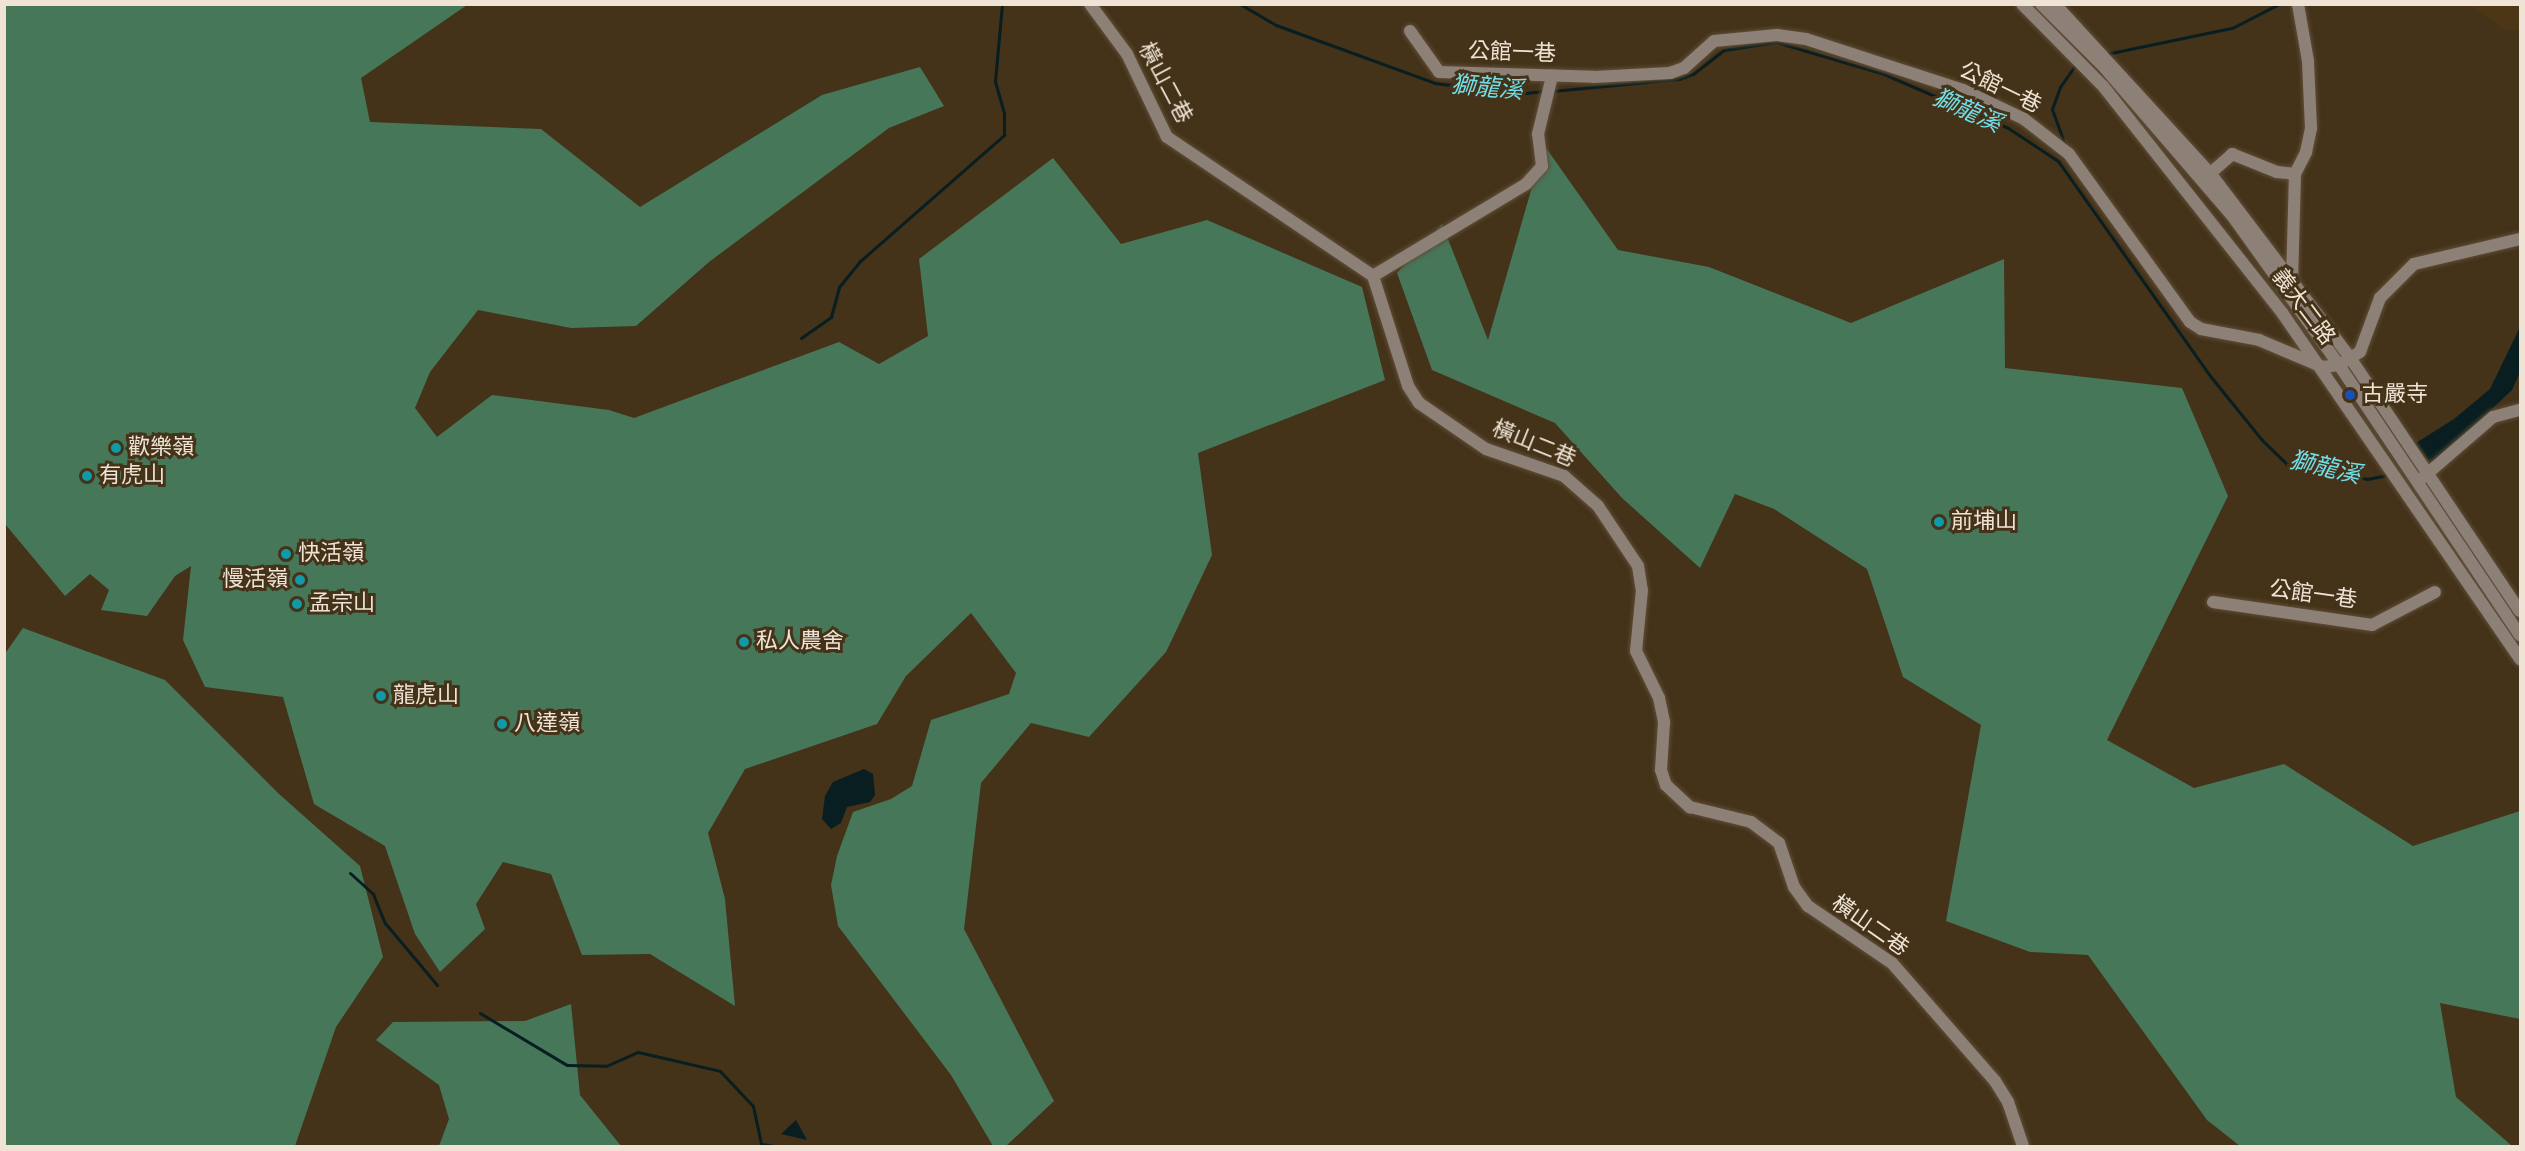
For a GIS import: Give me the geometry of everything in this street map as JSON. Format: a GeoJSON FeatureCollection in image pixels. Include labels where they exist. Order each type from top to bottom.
{"type":"FeatureCollection","features":[{"type":"Feature","properties":{"kind":"street","name":"橫山二巷"},"geometry":{"type":"LineString","coordinates":[[1090,4],[1127,54],[1167,137],[1373,276],[1408,386],[1419,403],[1486,449],[1564,476],[1580,486],[1630,551],[1638,566],[1642,590],[1636,651],[1659,698],[1664,722],[1661,770],[1666,785],[1690,807],[1751,822],[1779,843],[1794,887],[1808,906],[1892,963],[1995,1081],[2008,1102],[2023,1146]]}},
{"type":"Feature","properties":{"kind":"street","name":"義大二路"},"geometry":{"type":"LineString","coordinates":[[2022,4],[2103,86],[2323,367],[2520,659]]}},
{"type":"Feature","properties":{"kind":"street","name":"義大二路"},"geometry":{"type":"LineString","coordinates":[[2041,4],[2207,176],[2290,298],[2400,445],[2520,635]]}},
{"type":"Feature","properties":{"kind":"street","name":"義大二路"},"geometry":{"type":"LineString","coordinates":[[2055,4],[2207,176],[2292,280],[2351,359],[2400,445]]}},
{"type":"Feature","properties":{"kind":"street"},"geometry":{"type":"LineString","coordinates":[[2290,298],[2295,174],[2306,152],[2311,128],[2308,61],[2300,27],[2298,4]]}},
{"type":"Feature","properties":{"kind":"street"},"geometry":{"type":"LineString","coordinates":[[2300,27],[2304,4]]}},
{"type":"Feature","properties":{"kind":"street","name":"公館一巷"},"geometry":{"type":"LineString","coordinates":[[1410,31],[1439,72],[1550,80],[1670,73],[1684,68],[1714,41],[1777,35],[1806,39],[1963,90],[2024,118],[2069,154],[2190,322],[2201,329],[2259,340],[2323,367],[2339,365],[2351,359]]}},
{"type":"Feature","properties":{"kind":"street","name":"公館一巷"},"geometry":{"type":"LineString","coordinates":[[1373,276],[1526,184],[1542,166],[1538,134],[1550,80]]}},
{"type":"Feature","properties":{"kind":"street"},"geometry":{"type":"LineString","coordinates":[[2207,176],[2232,154],[2277,172],[2295,174]]}},
{"type":"Feature","properties":{"kind":"street"},"geometry":{"type":"LineString","coordinates":[[2351,359],[2360,352],[2380,298],[2414,264],[2520,239]]}},
{"type":"Feature","properties":{"kind":"street"},"geometry":{"type":"LineString","coordinates":[[2422,478],[2493,417],[2520,410]]}},
{"type":"Feature","properties":{"kind":"street","name":"義大二路"},"geometry":{"type":"LineString","coordinates":[[2422,478],[2520,611]]}},
{"type":"Feature","properties":{"kind":"street","name":"公館一巷"},"geometry":{"type":"LineString","coordinates":[[2213,602],[2372,625],[2435,592]]}},
{"type":"Feature","properties":{"kind":"shaded area"},"geometry":{"type":"Polygon","coordinates":[[[2470,5],[2520,5],[2520,30],[2504,30],[2470,5]]]}},
{"type":"Feature","properties":{"kind":"green space"},"geometry":{"type":"Polygon","coordinates":[[[4,5],[467,5],[361,78],[370,122],[541,129],[640,207],[822,95],[920,67],[944,106],[889,128],[709,262],[636,326],[571,328],[478,310],[430,372],[415,408],[437,437],[492,395],[609,410],[634,418],[839,342],[879,364],[928,336],[919,259],[1053,158],[1121,244],[1207,220],[1362,287],[1385,380],[1198,453],[1212,555],[1166,652],[1089,737],[1031,723],[981,783],[964,929],[1054,1101],[1006,1146],[993,1146],[951,1075],[838,926],[831,885],[837,856],[853,812],[891,799],[912,786],[931,720],[1009,694],[1016,673],[971,613],[906,676],[877,724],[745,769],[708,833],[725,899],[735,1006],[650,954],[582,955],[551,874],[503,862],[476,904],[485,929],[440,972],[415,934],[385,846],[314,804],[283,697],[205,687],[183,640],[191,566],[175,576],[147,616],[101,610],[109,590],[90,574],[65,596],[5,524],[4,5]]]}},
{"type":"Feature","properties":{"kind":"green space"},"geometry":{"type":"Polygon","coordinates":[[[1544,145],[1618,250],[1709,267],[1851,323],[2004,259],[2005,368],[2182,388],[2228,496],[2107,740],[2194,788],[2284,764],[2413,846],[2520,811],[2520,1019],[2440,1003],[2456,1097],[2512,1146],[2240,1146],[2207,1120],[2088,955],[2030,952],[1946,921],[1981,725],[1903,677],[1867,569],[1774,509],[1735,494],[1700,568],[1622,498],[1555,423],[1432,370],[1397,273],[1442,224],[1488,340],[1544,145]]]}},
{"type":"Feature","properties":{"kind":"green space"},"geometry":{"type":"Polygon","coordinates":[[[23,628],[165,680],[278,793],[360,866],[383,957],[336,1027],[295,1146],[5,1146],[4,655],[23,628]]]}},
{"type":"Feature","properties":{"kind":"green space"},"geometry":{"type":"Polygon","coordinates":[[[571,1004],[580,1095],[621,1146],[439,1146],[449,1119],[439,1085],[376,1040],[393,1022],[525,1021],[571,1004]]]}},
{"type":"Feature","properties":{"kind":"water","name":"獅龍溪"},"geometry":{"type":"Polygon","coordinates":[[[2520,327],[2520,372],[2512,390],[2432,465],[2416,443],[2454,419],[2490,389],[2520,327]]]}},
{"type":"Feature","properties":{"kind":"water"},"geometry":{"type":"Polygon","coordinates":[[[864,769],[873,774],[875,795],[870,802],[847,807],[841,823],[831,829],[822,819],[825,796],[833,782],[864,769]]]}},
{"type":"Feature","properties":{"kind":"water"},"geometry":{"type":"Polygon","coordinates":[[[796,1120],[807,1140],[781,1134],[796,1120]]]}},
{"type":"Feature","properties":{"kind":"waterway"},"geometry":{"type":"LineString","coordinates":[[801,338],[831,317],[839,287],[859,262],[1004,135],[1004,113],[995,81],[1002,4]]}},
{"type":"Feature","properties":{"kind":"waterway","name":"獅龍溪"},"geometry":{"type":"LineString","coordinates":[[1240,4],[1276,25],[1435,83],[1516,94],[1546,91]]}},
{"type":"Feature","properties":{"kind":"waterway"},"geometry":{"type":"LineString","coordinates":[[2106,54],[2232,28],[2279,4]]}},
{"type":"Feature","properties":{"kind":"waterway","name":"獅龍溪"},"geometry":{"type":"LineString","coordinates":[[1552,91],[1679,79],[1693,74],[1724,50],[1776,42],[1884,74],[2008,128],[2058,161],[2211,377],[2262,440],[2287,464],[2367,479],[2388,475]]}},
{"type":"Feature","properties":{"kind":"waterway"},"geometry":{"type":"LineString","coordinates":[[2065,145],[2052,109],[2060,87],[2077,63]]}},
{"type":"Feature","properties":{"kind":"waterway"},"geometry":{"type":"LineString","coordinates":[[350,873],[373,894],[385,923],[437,985]]}},
{"type":"Feature","properties":{"kind":"waterway"},"geometry":{"type":"LineString","coordinates":[[480,1013],[567,1065],[606,1066],[638,1052],[720,1071],[753,1106],[761,1144],[774,1146]]}},
{"type":"Feature","properties":{"kind":"place","name":"古嚴寺"},"geometry":{"type":"Point","coordinates":[2350,395]}},
{"type":"Feature","properties":{"kind":"place","name":"歡樂嶺"},"geometry":{"type":"Point","coordinates":[116,448]}},
{"type":"Feature","properties":{"kind":"place","name":"有虎山"},"geometry":{"type":"Point","coordinates":[87,476]}},
{"type":"Feature","properties":{"kind":"place","name":"前埔山"},"geometry":{"type":"Point","coordinates":[1939,522]}},
{"type":"Feature","properties":{"kind":"place","name":"快活嶺"},"geometry":{"type":"Point","coordinates":[286,554]}},
{"type":"Feature","properties":{"kind":"place","name":"慢活嶺"},"geometry":{"type":"Point","coordinates":[300,580]}},
{"type":"Feature","properties":{"kind":"place","name":"孟宗山"},"geometry":{"type":"Point","coordinates":[297,604]}},
{"type":"Feature","properties":{"kind":"place","name":"私人農舍"},"geometry":{"type":"Point","coordinates":[744,642]}},
{"type":"Feature","properties":{"kind":"place","name":"龍虎山"},"geometry":{"type":"Point","coordinates":[381,696]}},
{"type":"Feature","properties":{"kind":"place","name":"八達嶺"},"geometry":{"type":"Point","coordinates":[502,724]}}]}
